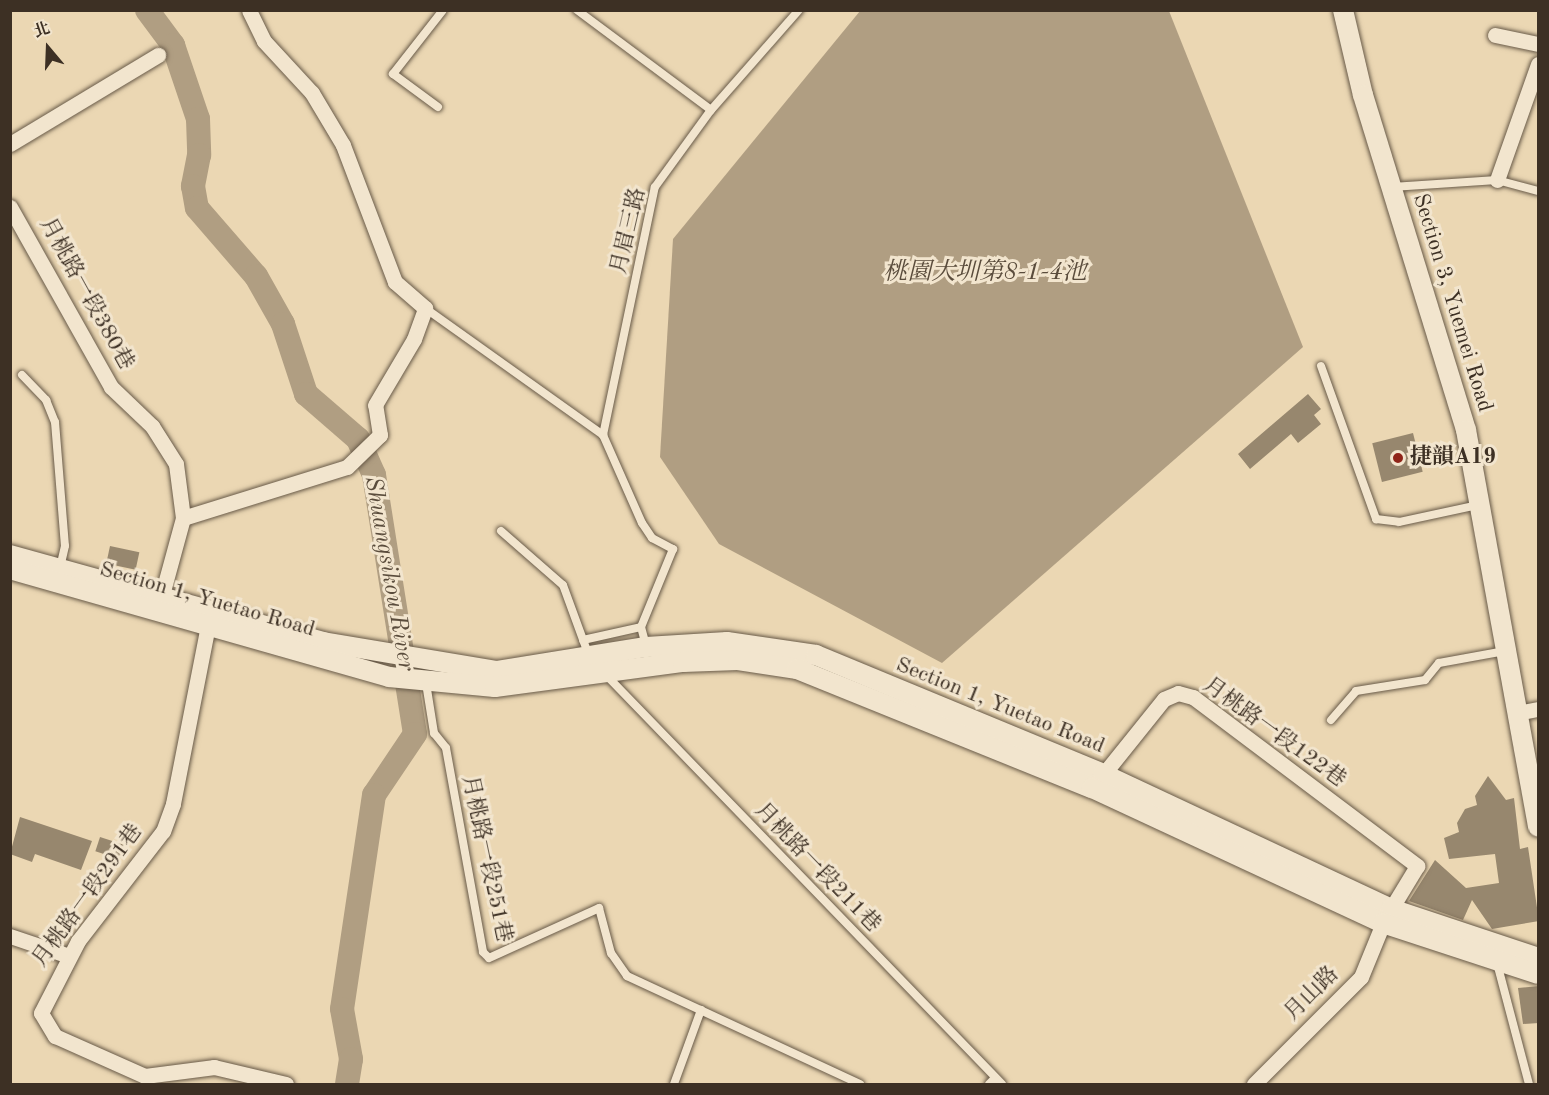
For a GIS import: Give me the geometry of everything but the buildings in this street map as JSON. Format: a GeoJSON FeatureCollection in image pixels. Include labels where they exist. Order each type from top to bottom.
{"type":"FeatureCollection","features":[{"type":"Feature","properties":{"kind":"street"},"geometry":{"type":"LineString","coordinates":[[183,518],[347,466],[380,435],[375,405],[414,339],[425,308],[394,282],[343,145],[312,93],[264,40],[249,10]]}},
{"type":"Feature","properties":{"kind":"street","name":"Section 3, Yuemei Road"},"geometry":{"type":"LineString","coordinates":[[1343,10],[1392,187],[1460,410],[1539,827]]}},
{"type":"Feature","properties":{"kind":"street"},"geometry":{"type":"LineString","coordinates":[[1496,35],[1539,44]]}},
{"type":"Feature","properties":{"kind":"street"},"geometry":{"type":"LineString","coordinates":[[10,144],[158,55]]}},
{"type":"Feature","properties":{"kind":"street"},"geometry":{"type":"LineString","coordinates":[[1497,180],[1539,64]]}},
{"type":"Feature","properties":{"kind":"street","name":"月桃路一段380巷"},"geometry":{"type":"LineString","coordinates":[[10,207],[111,387],[153,426],[176,464],[183,518],[162,595]]}},
{"type":"Feature","properties":{"kind":"street","name":"Section 1, Yuetao Road"},"geometry":{"type":"LineString","coordinates":[[10,555],[162,595],[210,616],[389,677],[496,671],[586,649],[728,642],[816,655],[1098,781],[1387,916],[1496,962],[1539,974]]}},
{"type":"Feature","properties":{"kind":"street","name":"Section 1, Yuetao Road"},"geometry":{"type":"LineString","coordinates":[[10,569],[386,657],[420,674],[495,687],[738,660],[797,669],[1098,781]]}},
{"type":"Feature","properties":{"kind":"street","name":"月桃路一段291巷"},"geometry":{"type":"LineString","coordinates":[[210,616],[173,804],[163,831],[69,956],[41,1012],[56,1036],[145,1076],[214,1066],[286,1084]]}},
{"type":"Feature","properties":{"kind":"street"},"geometry":{"type":"LineString","coordinates":[[586,649],[607,675]]}},
{"type":"Feature","properties":{"kind":"street","name":"月桃路一段122巷"},"geometry":{"type":"LineString","coordinates":[[1098,781],[1164,699],[1178,693],[1192,697],[1417,866]]}},
{"type":"Feature","properties":{"kind":"street"},"geometry":{"type":"LineString","coordinates":[[1517,713],[1539,709]]}},
{"type":"Feature","properties":{"kind":"street","name":"月山路"},"geometry":{"type":"LineString","coordinates":[[1254,1084],[1361,977],[1387,916],[1417,866]]}},
{"type":"Feature","properties":{"kind":"street","name":"Section 1, Yuetao Road"},"geometry":{"type":"LineString","coordinates":[[1387,916],[1539,958]]}},
{"type":"Feature","properties":{"kind":"street"},"geometry":{"type":"LineString","coordinates":[[10,936],[69,956]]}},
{"type":"Feature","properties":{"kind":"lane"},"geometry":{"type":"LineString","coordinates":[[438,107],[393,74],[443,10]]}},
{"type":"Feature","properties":{"kind":"lane"},"geometry":{"type":"LineString","coordinates":[[577,10],[711,111]]}},
{"type":"Feature","properties":{"kind":"lane","name":"月眉三路"},"geometry":{"type":"LineString","coordinates":[[603,435],[655,187],[711,111],[799,10]]}},
{"type":"Feature","properties":{"kind":"lane"},"geometry":{"type":"LineString","coordinates":[[1392,187],[1497,180],[1539,191]]}},
{"type":"Feature","properties":{"kind":"lane"},"geometry":{"type":"LineString","coordinates":[[425,308],[603,435],[642,523],[652,538],[673,549],[641,627],[646,647]]}},
{"type":"Feature","properties":{"kind":"lane"},"geometry":{"type":"LineString","coordinates":[[1321,366],[1376,519],[1399,522],[1479,505]]}},
{"type":"Feature","properties":{"kind":"lane"},"geometry":{"type":"LineString","coordinates":[[22,375],[46,400],[54,422],[65,546],[59,568]]}},
{"type":"Feature","properties":{"kind":"lane"},"geometry":{"type":"LineString","coordinates":[[501,531],[563,585],[586,649],[641,627]]}},
{"type":"Feature","properties":{"kind":"lane"},"geometry":{"type":"LineString","coordinates":[[1331,720],[1356,691],[1425,680],[1439,663],[1506,651]]}},
{"type":"Feature","properties":{"kind":"lane","name":"月桃路一段251巷"},"geometry":{"type":"LineString","coordinates":[[420,674],[434,733],[446,748],[483,952],[489,958],[599,908],[612,953],[627,976],[860,1084]]}},
{"type":"Feature","properties":{"kind":"lane","name":"月桃路一段211巷"},"geometry":{"type":"LineString","coordinates":[[607,675],[1002,1084]]}},
{"type":"Feature","properties":{"kind":"lane"},"geometry":{"type":"LineString","coordinates":[[1496,962],[1528,1084]]}},
{"type":"Feature","properties":{"kind":"lane"},"geometry":{"type":"LineString","coordinates":[[674,1084],[701,1010]]}},
{"type":"Feature","properties":{"kind":"lane"},"geometry":{"type":"LineString","coordinates":[[989,1084],[995,1078]]}},
{"type":"Feature","properties":{"kind":"water","name":"桃園大圳第8-1-4池"},"geometry":{"type":"Polygon","coordinates":[[[860,11],[1169,11],[1303,347],[942,663],[719,544],[660,457],[673,239],[860,11]]]}},
{"type":"Feature","properties":{"kind":"waterway","name":"Shuangsikou River"},"geometry":{"type":"LineString","coordinates":[[147,10],[173,45],[198,119],[199,155],[193,186],[197,208],[256,276],[283,324],[306,394],[358,439],[374,475],[415,734],[374,795],[342,1009],[351,1059],[347,1084]]}},
{"type":"Feature","properties":{"kind":"place","name":"捷韻A19"},"geometry":{"type":"Point","coordinates":[1398,458]}}]}
